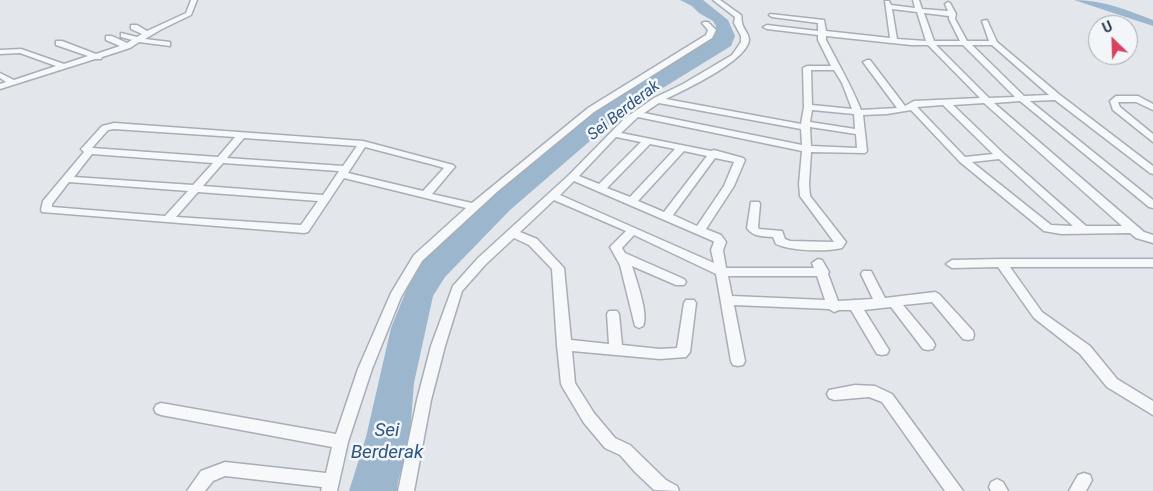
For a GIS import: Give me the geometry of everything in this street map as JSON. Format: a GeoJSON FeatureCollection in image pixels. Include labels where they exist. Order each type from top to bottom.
{"type":"FeatureCollection","features":[{"type":"Feature","properties":{"kind":"street"},"geometry":{"type":"LineString","coordinates":[[0,87],[65,68],[127,46],[159,26],[189,14],[194,0]]}},
{"type":"Feature","properties":{"kind":"street"},"geometry":{"type":"LineString","coordinates":[[406,491],[426,391],[438,346],[457,289],[512,233],[573,177],[636,114],[657,100],[724,64],[742,49],[745,36],[738,22],[739,16],[716,0]]}},
{"type":"Feature","properties":{"kind":"street"},"geometry":{"type":"LineString","coordinates":[[916,0],[931,44],[986,100],[1133,229],[1151,240]]}},
{"type":"Feature","properties":{"kind":"street"},"geometry":{"type":"LineString","coordinates":[[894,41],[887,4],[919,11],[953,14]]}},
{"type":"Feature","properties":{"kind":"street"},"geometry":{"type":"LineString","coordinates":[[948,4],[953,14],[952,19],[965,43],[1022,98],[1153,205]]}},
{"type":"Feature","properties":{"kind":"street"},"geometry":{"type":"LineString","coordinates":[[636,114],[807,149],[862,151],[858,113],[846,83],[822,40],[821,20],[772,15]]}},
{"type":"Feature","properties":{"kind":"street"},"geometry":{"type":"LineString","coordinates":[[985,21],[994,42],[1057,97],[1153,171]]}},
{"type":"Feature","properties":{"kind":"street"},"geometry":{"type":"LineString","coordinates":[[195,491],[207,476],[225,469],[330,486],[341,442],[365,369],[395,296],[418,258],[474,207],[591,110],[709,36],[712,30],[706,23]]}},
{"type":"Feature","properties":{"kind":"street"},"geometry":{"type":"LineString","coordinates":[[134,27],[147,34]]}},
{"type":"Feature","properties":{"kind":"street"},"geometry":{"type":"LineString","coordinates":[[767,27],[931,44],[994,42]]}},
{"type":"Feature","properties":{"kind":"street"},"geometry":{"type":"LineString","coordinates":[[124,34],[139,40],[167,44]]}},
{"type":"Feature","properties":{"kind":"street"},"geometry":{"type":"LineString","coordinates":[[109,38],[127,46]]}},
{"type":"Feature","properties":{"kind":"street"},"geometry":{"type":"LineString","coordinates":[[59,42],[98,57]]}},
{"type":"Feature","properties":{"kind":"street"},"geometry":{"type":"LineString","coordinates":[[0,52],[21,51],[65,68]]}},
{"type":"Feature","properties":{"kind":"street"},"geometry":{"type":"LineString","coordinates":[[867,62],[908,109],[963,160],[1048,228],[1055,230],[1133,229]]}},
{"type":"Feature","properties":{"kind":"street"},"geometry":{"type":"LineString","coordinates":[[754,204],[753,231],[778,234],[780,241],[788,245],[838,246],[840,242],[836,235],[805,196],[804,184],[807,149],[805,126],[808,107],[807,68],[836,68]]}},
{"type":"Feature","properties":{"kind":"street"},"geometry":{"type":"LineString","coordinates":[[0,75],[13,83]]}},
{"type":"Feature","properties":{"kind":"street"},"geometry":{"type":"LineString","coordinates":[[808,107],[858,113],[896,112],[908,109],[914,104],[1057,97]]}},
{"type":"Feature","properties":{"kind":"street"},"geometry":{"type":"LineString","coordinates":[[1153,107],[1138,99],[1116,99],[1114,105],[1153,140]]}},
{"type":"Feature","properties":{"kind":"street"},"geometry":{"type":"LineString","coordinates":[[657,100],[805,126],[859,132]]}},
{"type":"Feature","properties":{"kind":"street"},"geometry":{"type":"LineString","coordinates":[[945,102],[1001,156],[1084,230]]}},
{"type":"Feature","properties":{"kind":"street"},"geometry":{"type":"LineString","coordinates":[[364,144],[305,228],[302,229],[46,210],[47,203],[89,151],[87,148],[105,128],[114,126],[364,144],[431,161],[450,168],[425,195]]}},
{"type":"Feature","properties":{"kind":"street"},"geometry":{"type":"LineString","coordinates":[[168,220],[242,134]]}},
{"type":"Feature","properties":{"kind":"street"},"geometry":{"type":"LineString","coordinates":[[614,134],[714,153],[740,161],[729,186],[700,230]]}},
{"type":"Feature","properties":{"kind":"street"},"geometry":{"type":"LineString","coordinates":[[601,188],[649,140]]}},
{"type":"Feature","properties":{"kind":"street"},"geometry":{"type":"LineString","coordinates":[[630,202],[682,148]]}},
{"type":"Feature","properties":{"kind":"street"},"geometry":{"type":"LineString","coordinates":[[89,151],[220,160],[344,172],[474,207]]}},
{"type":"Feature","properties":{"kind":"street"},"geometry":{"type":"LineString","coordinates":[[666,217],[714,153]]}},
{"type":"Feature","properties":{"kind":"street"},"geometry":{"type":"LineString","coordinates":[[963,160],[1001,156]]}},
{"type":"Feature","properties":{"kind":"street"},"geometry":{"type":"LineString","coordinates":[[573,177],[712,235],[720,242],[718,250],[738,361]]}},
{"type":"Feature","properties":{"kind":"street"},"geometry":{"type":"LineString","coordinates":[[66,179],[326,198]]}},
{"type":"Feature","properties":{"kind":"street"},"geometry":{"type":"LineString","coordinates":[[552,195],[633,230],[722,272],[821,267],[834,307]]}},
{"type":"Feature","properties":{"kind":"street"},"geometry":{"type":"LineString","coordinates":[[633,230],[616,247],[626,265],[636,302],[639,323]]}},
{"type":"Feature","properties":{"kind":"street"},"geometry":{"type":"LineString","coordinates":[[512,233],[533,242],[558,268],[568,384],[589,418],[610,443],[625,450],[660,485],[671,491]]}},
{"type":"Feature","properties":{"kind":"street"},"geometry":{"type":"LineString","coordinates":[[621,256],[680,282]]}},
{"type":"Feature","properties":{"kind":"street"},"geometry":{"type":"LineString","coordinates":[[1001,263],[1038,315],[1086,350],[1112,383],[1153,408]]}},
{"type":"Feature","properties":{"kind":"street"},"geometry":{"type":"LineString","coordinates":[[952,264],[1153,263]]}},
{"type":"Feature","properties":{"kind":"street"},"geometry":{"type":"LineString","coordinates":[[867,274],[881,303]]}},
{"type":"Feature","properties":{"kind":"street"},"geometry":{"type":"LineString","coordinates":[[728,300],[834,307],[935,297],[968,335]]}},
{"type":"Feature","properties":{"kind":"street"},"geometry":{"type":"LineString","coordinates":[[894,302],[928,345]]}},
{"type":"Feature","properties":{"kind":"street"},"geometry":{"type":"LineString","coordinates":[[564,346],[666,354],[683,352],[690,303]]}},
{"type":"Feature","properties":{"kind":"street"},"geometry":{"type":"LineString","coordinates":[[855,306],[882,350]]}},
{"type":"Feature","properties":{"kind":"street"},"geometry":{"type":"LineString","coordinates":[[613,314],[616,350]]}},
{"type":"Feature","properties":{"kind":"street"},"geometry":{"type":"LineString","coordinates":[[834,394],[880,392],[887,398],[923,445],[955,491]]}},
{"type":"Feature","properties":{"kind":"street"},"geometry":{"type":"LineString","coordinates":[[161,409],[341,442]]}},
{"type":"Feature","properties":{"kind":"water","name":"Sei Berderak"},"geometry":{"type":"Polygon","coordinates":[[[680,0],[703,0],[728,20],[735,36],[731,46],[627,110],[510,210],[445,277],[433,296],[414,383],[409,445],[398,481],[397,491],[349,491],[366,437],[391,328],[417,264],[517,173],[527,168],[530,161],[584,117],[716,34],[716,26],[713,21],[680,0]]]}},
{"type":"Feature","properties":{"kind":"waterway"},"geometry":{"type":"LineString","coordinates":[[1079,0],[1106,6],[1153,23]]}}]}
